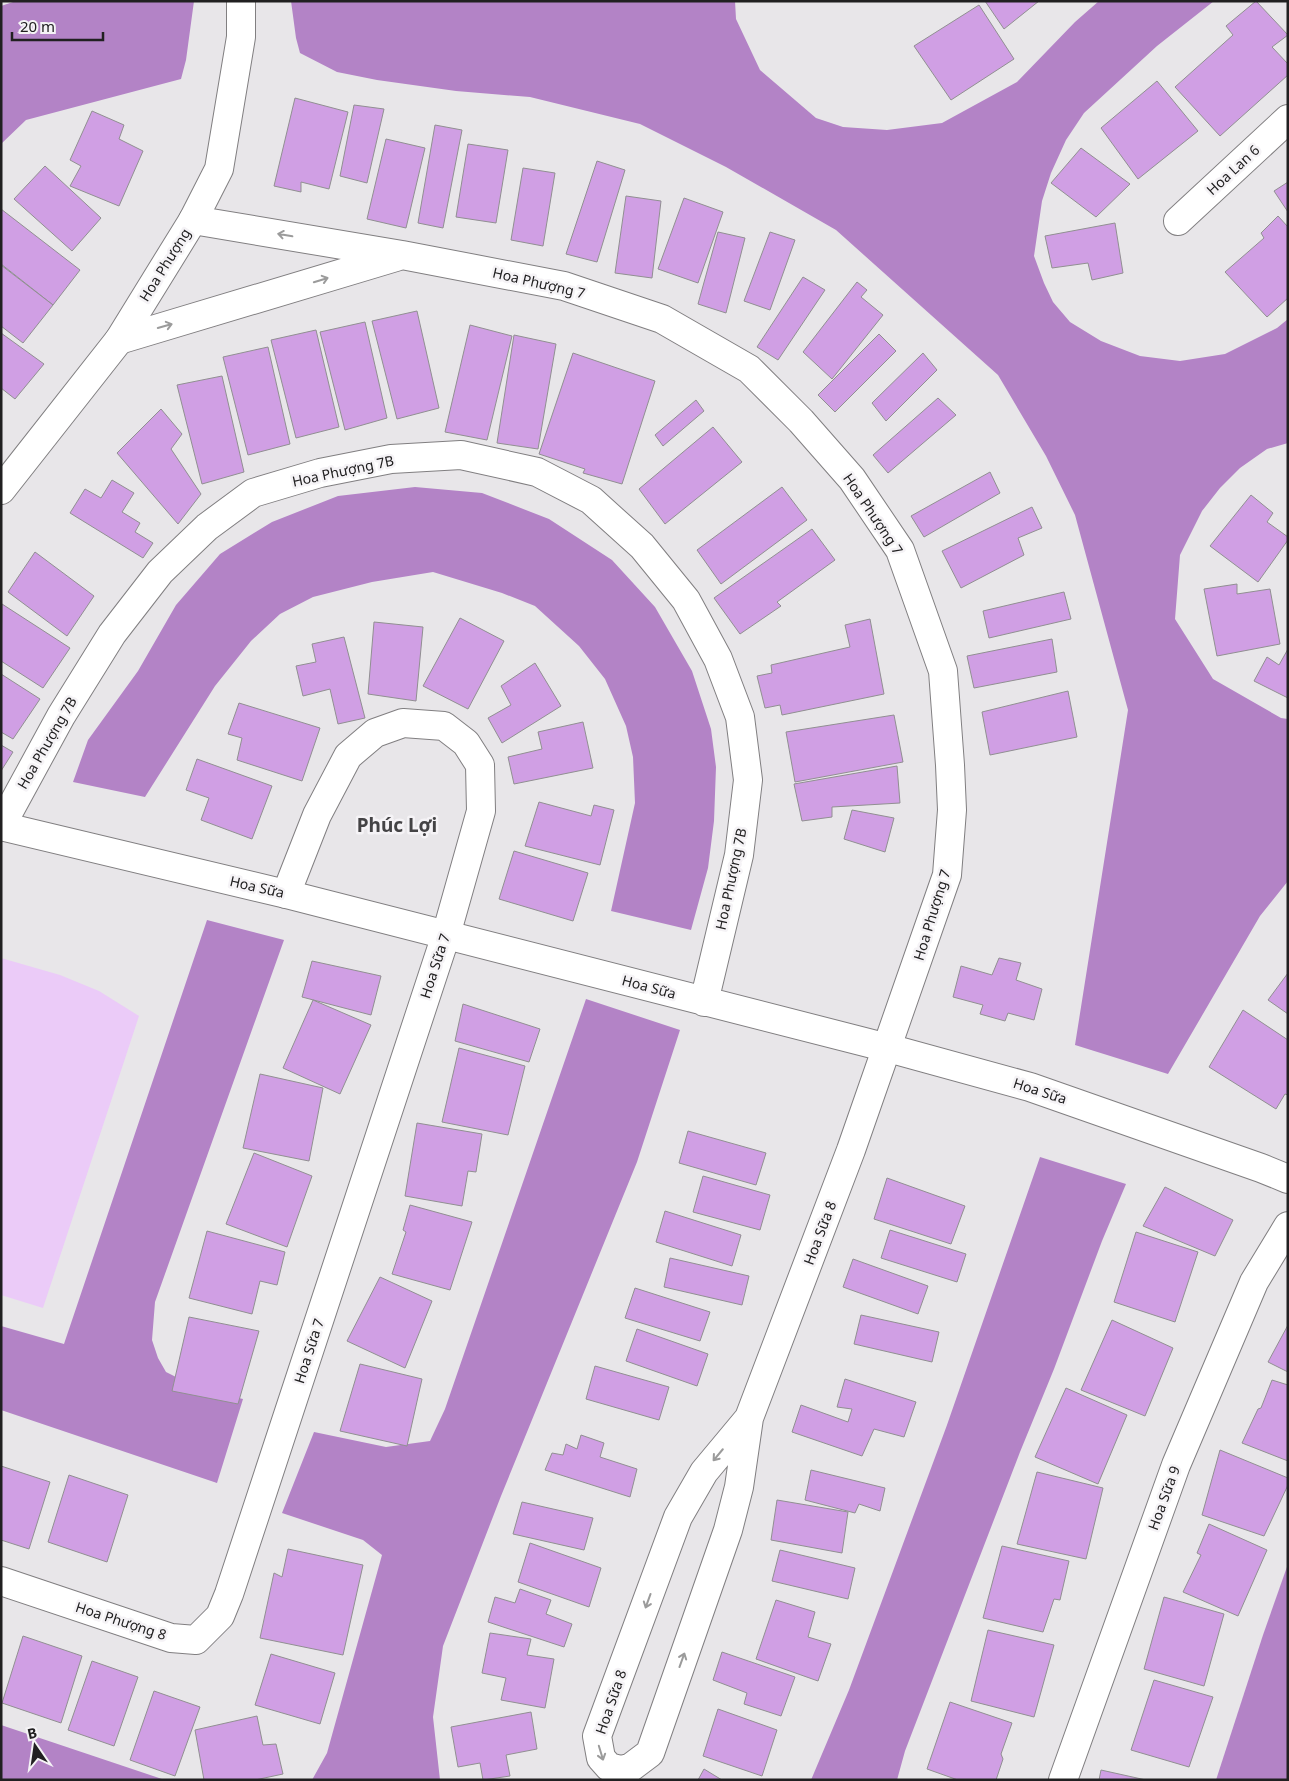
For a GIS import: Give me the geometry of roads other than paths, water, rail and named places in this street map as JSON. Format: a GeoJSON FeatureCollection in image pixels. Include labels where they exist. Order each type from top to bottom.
{"type":"FeatureCollection","features":[{"type":"Feature","properties":{"kind":"street","name":"Hoa Phượng"},"geometry":{"type":"LineString","coordinates":[[1,490],[118,340],[193,220],[219,169],[241,37],[241,1]]}},
{"type":"Feature","properties":{"kind":"street","name":"Hoa Lan 6"},"geometry":{"type":"LineString","coordinates":[[1178,221],[1288,120]]}},
{"type":"Feature","properties":{"kind":"street","name":"Hoa Phượng 7"},"geometry":{"type":"LineString","coordinates":[[193,220],[402,255],[564,286],[662,319],[749,369],[801,421],[852,479],[900,550],[943,671],[950,765],[952,810],[947,875],[888,1048]]}},
{"type":"Feature","properties":{"kind":"street","name":"Hoa Phượng 7"},"geometry":{"type":"LineString","coordinates":[[118,340],[402,255]]}},
{"type":"Feature","properties":{"kind":"street","name":"Hoa Phượng 7B"},"geometry":{"type":"LineString","coordinates":[[1,826],[61,716],[112,634],[160,572],[207,527],[253,493],[320,473],[391,459],[461,455],[537,472],[591,500],[642,546],[686,600],[718,659],[740,717],[748,780],[739,854],[704,1002]]}},
{"type":"Feature","properties":{"kind":"street","name":"Hoa Sữa 7"},"geometry":{"type":"LineString","coordinates":[[273,1460],[446,935],[481,811],[480,765],[466,743],[444,726],[403,723],[375,733],[348,756],[317,815],[286,894]]}},
{"type":"Feature","properties":{"kind":"street","name":"Hoa Sữa"},"geometry":{"type":"LineString","coordinates":[[1,826],[286,894],[888,1048],[1030,1087],[1262,1168],[1288,1179]]}},
{"type":"Feature","properties":{"kind":"street","name":"Hoa Sữa 8"},"geometry":{"type":"LineString","coordinates":[[749,1418],[704,1472],[678,1517],[597,1736],[601,1758],[608,1767],[621,1770],[630,1768],[650,1753],[728,1530],[739,1487],[749,1418],[888,1048]]}},
{"type":"Feature","properties":{"kind":"street","name":"Hoa Sữa 9"},"geometry":{"type":"LineString","coordinates":[[1063,1780],[1176,1465],[1254,1282],[1288,1226]]}},
{"type":"Feature","properties":{"kind":"street","name":"Hoa Phượng 8"},"geometry":{"type":"LineString","coordinates":[[1,1580],[171,1638],[196,1640],[220,1616],[273,1460]]}},
{"type":"Feature","properties":{"kind":"district","name":"Phúc Lợi"},"geometry":{"type":"Point","coordinates":[397,825]}}]}
